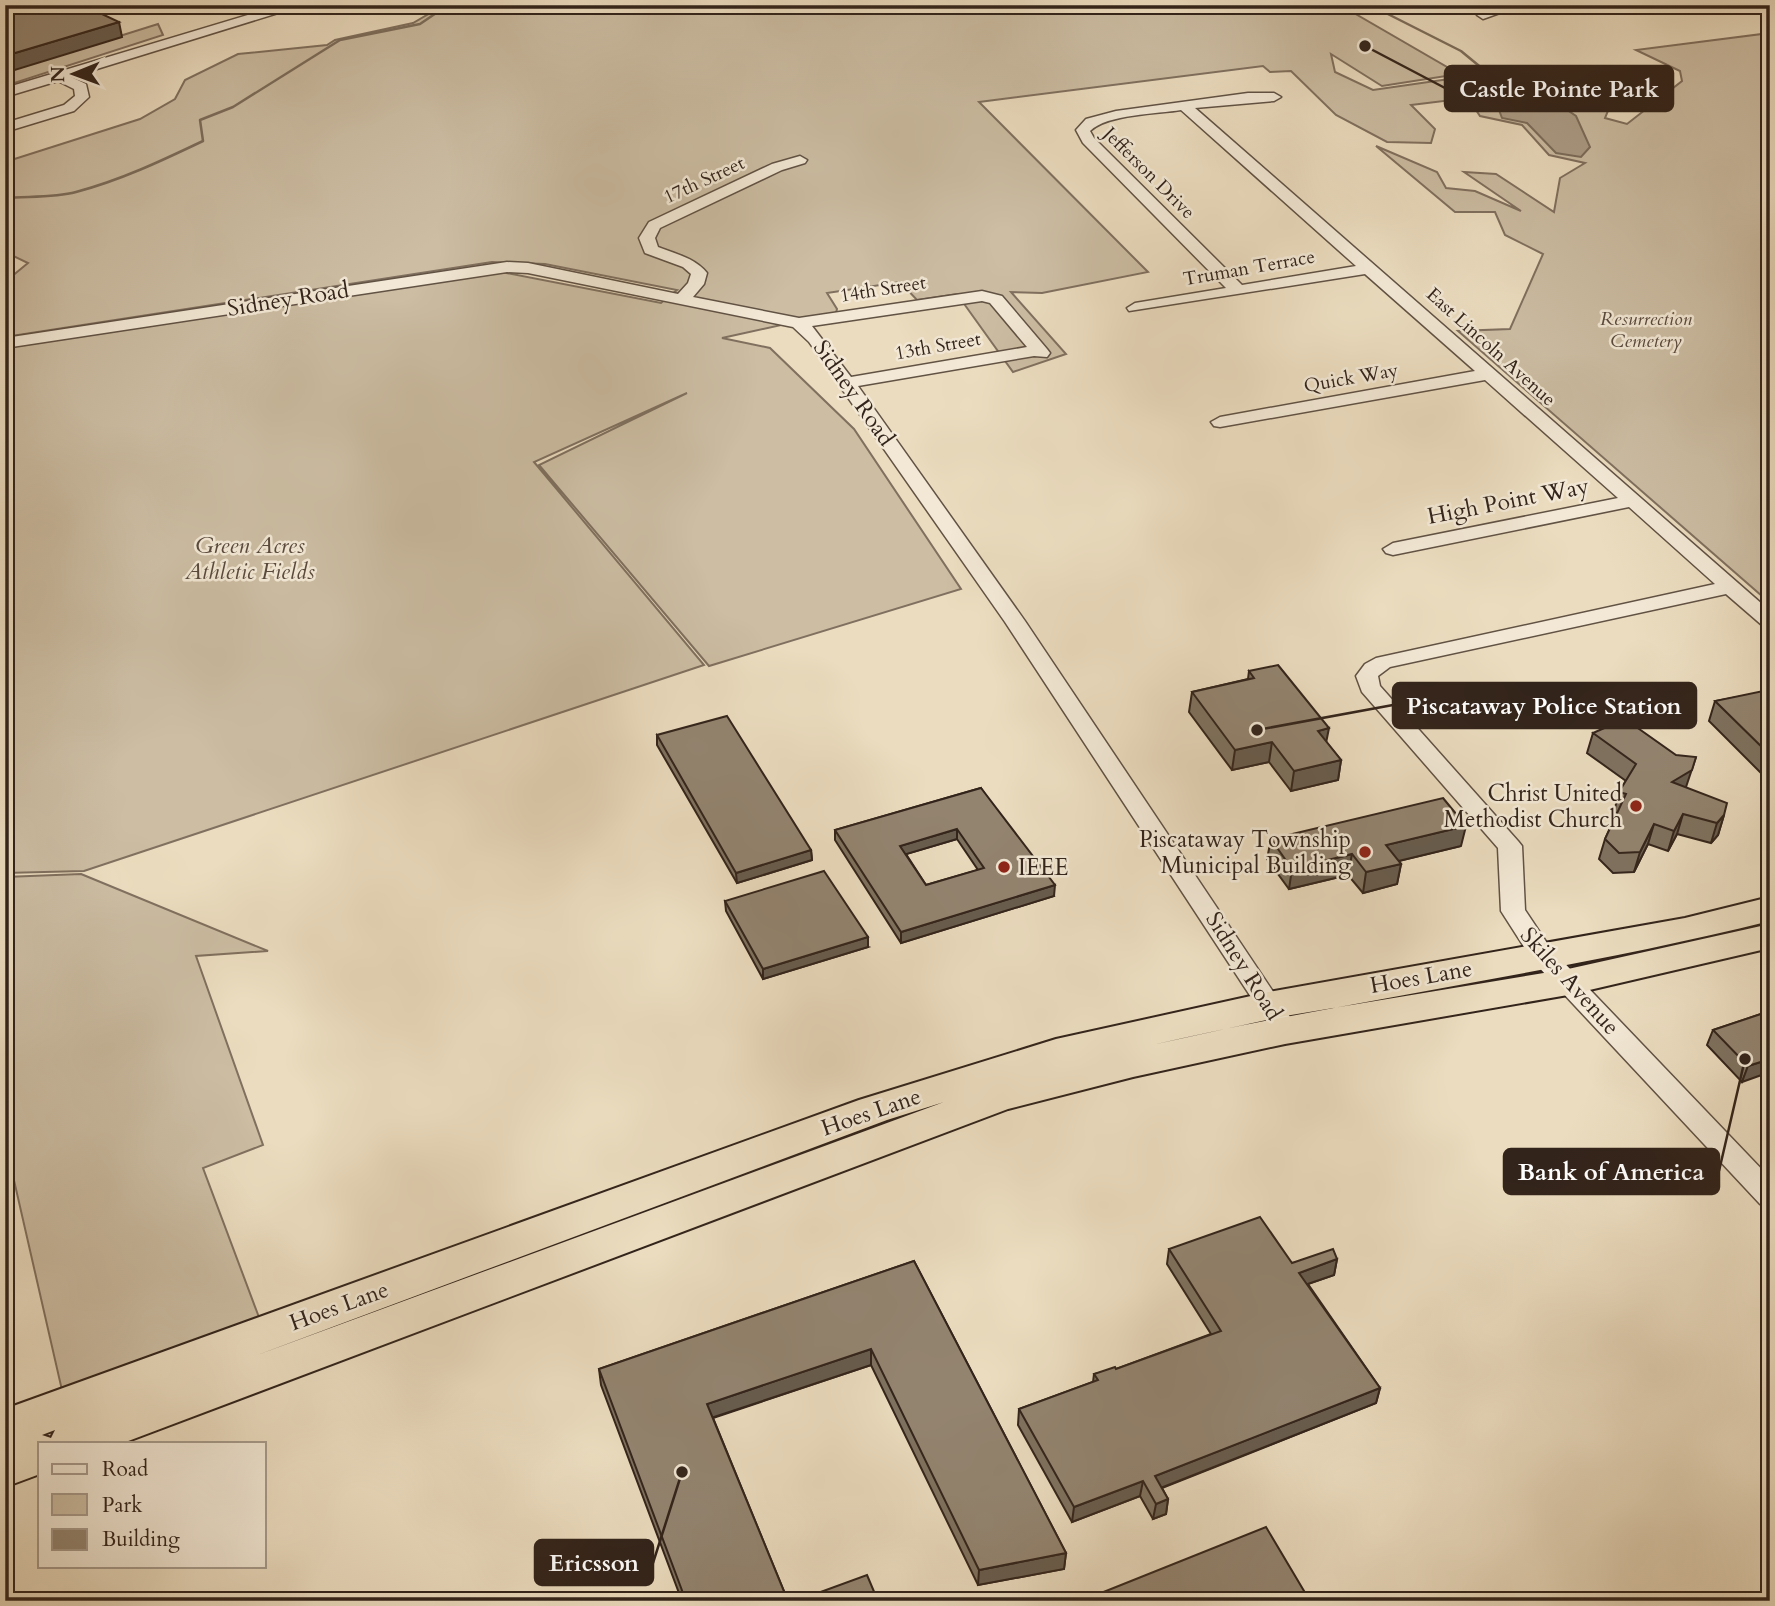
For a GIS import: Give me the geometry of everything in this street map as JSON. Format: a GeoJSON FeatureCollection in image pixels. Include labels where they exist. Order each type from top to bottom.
{"type":"FeatureCollection","features":[{"type":"Feature","properties":{"kind":"highway","name":"Hoes Lane"},"geometry":{"type":"LineString","coordinates":[[74,1442],[1000,1097],[1133,1063],[1277,1018],[1542,955],[1685,930],[1770,909]]}},
{"type":"Feature","properties":{"kind":"highway","name":"Hoes Lane"},"geometry":{"type":"LineString","coordinates":[[5,1429],[873,1110],[1056,1053],[1277,1018],[1568,982],[1770,936]]}},
{"type":"Feature","properties":{"kind":"highway"},"geometry":{"type":"LineString","coordinates":[[5,1467],[38,1455]]}},
{"type":"Feature","properties":{"kind":"street"},"geometry":{"type":"LineString","coordinates":[[5,93],[252,16],[298,5]]}},
{"type":"Feature","properties":{"kind":"street"},"geometry":{"type":"LineString","coordinates":[[1483,15],[1516,5]]}},
{"type":"Feature","properties":{"kind":"street"},"geometry":{"type":"LineString","coordinates":[[5,128],[69,108],[82,97],[81,88],[61,77]]}},
{"type":"Feature","properties":{"kind":"street","name":"Jefferson Drive"},"geometry":{"type":"LineString","coordinates":[[1239,291],[1088,140],[1083,130],[1091,122],[1105,117],[1248,97],[1274,97]]}},
{"type":"Feature","properties":{"kind":"street","name":"East Lincoln Avenue"},"geometry":{"type":"LineString","coordinates":[[1183,105],[1770,622]]}},
{"type":"Feature","properties":{"kind":"street","name":"17th Street"},"geometry":{"type":"LineString","coordinates":[[683,298],[696,284],[699,273],[689,264],[651,250],[647,238],[654,225],[777,167],[800,160]]}},
{"type":"Feature","properties":{"kind":"street","name":"Sidney Road"},"geometry":{"type":"LineString","coordinates":[[5,343],[507,267],[683,298],[799,323],[816,338],[1015,621],[1277,1018]]}},
{"type":"Feature","properties":{"kind":"street","name":"Truman Terrace"},"geometry":{"type":"LineString","coordinates":[[1135,308],[1370,268]]}},
{"type":"Feature","properties":{"kind":"street","name":"14th Street"},"geometry":{"type":"LineString","coordinates":[[799,323],[975,295]]}},
{"type":"Feature","properties":{"kind":"street","name":"13th Street"},"geometry":{"type":"LineString","coordinates":[[846,383],[1039,352],[996,299],[975,295]]}},
{"type":"Feature","properties":{"kind":"street","name":"Quick Way"},"geometry":{"type":"LineString","coordinates":[[1220,422],[1490,374]]}},
{"type":"Feature","properties":{"kind":"street","name":"High Point Way"},"geometry":{"type":"LineString","coordinates":[[1392,549],[1632,501]]}},
{"type":"Feature","properties":{"kind":"street","name":"Skiles Avenue"},"geometry":{"type":"LineString","coordinates":[[1730,587],[1383,662],[1372,668],[1367,676],[1370,687],[1510,846],[1513,911],[1542,955],[1770,1196]]}},
{"type":"Feature","properties":{"kind":"green space"},"geometry":{"type":"Polygon","coordinates":[[[444,5],[1340,5],[1459,74],[1382,86],[1331,54],[1335,72],[1373,90],[1484,74],[1583,68],[1614,96],[1605,118],[1627,124],[1682,81],[1680,71],[1636,50],[1770,33],[1770,603],[1458,331],[1510,329],[1543,254],[1505,235],[1495,212],[1455,212],[1376,146],[1437,172],[1446,188],[1475,191],[1521,211],[1464,172],[1496,174],[1554,212],[1560,178],[1585,163],[1549,155],[1522,125],[1480,116],[1468,98],[1411,105],[1435,129],[1431,143],[1387,142],[1336,115],[1291,71],[1270,72],[1263,66],[979,102],[1148,272],[1042,293],[1011,292],[1066,354],[1013,372],[957,294],[917,300],[900,282],[827,293],[837,309],[836,313],[722,338],[770,348],[854,429],[961,589],[709,666],[539,465],[687,393],[534,462],[704,665],[84,871],[5,873],[5,347],[501,272],[661,303],[677,290],[545,264],[492,262],[5,337],[5,282],[28,263],[5,252],[5,162],[140,119],[175,99],[185,80],[238,54],[327,45],[335,40],[413,23],[444,5]]]}},
{"type":"Feature","properties":{"kind":"green space"},"geometry":{"type":"Polygon","coordinates":[[[158,24],[163,35],[5,86],[5,72],[158,24]]]}},
{"type":"Feature","properties":{"kind":"green space"},"geometry":{"type":"Polygon","coordinates":[[[81,874],[268,951],[196,956],[263,1145],[203,1168],[263,1328],[64,1399],[5,1141],[5,877],[81,874]]]}},
{"type":"Feature","properties":{"kind":"shaded area"},"geometry":{"type":"Polygon","coordinates":[[[1542,93],[1576,116],[1590,147],[1581,157],[1556,153],[1527,123],[1502,118],[1493,94],[1542,93]]]}},
{"type":"Feature","properties":{"kind":"building"},"geometry":{"type":"Polygon","coordinates":[[[5,5],[83,5],[119,22],[5,56],[5,5]]]}},
{"type":"Feature","properties":{"kind":"building"},"geometry":{"type":"Polygon","coordinates":[[[1278,665],[1329,728],[1318,731],[1341,760],[1294,771],[1272,742],[1235,750],[1192,692],[1254,678],[1249,671],[1278,665]]]}},
{"type":"Feature","properties":{"kind":"building"},"geometry":{"type":"Polygon","coordinates":[[[1770,691],[1770,755],[1715,701],[1770,691]]]}},
{"type":"Feature","properties":{"kind":"building"},"geometry":{"type":"Polygon","coordinates":[[[727,716],[811,850],[736,873],[657,735],[727,716]]]}},
{"type":"Feature","properties":{"kind":"building"},"geometry":{"type":"Polygon","coordinates":[[[1625,719],[1676,755],[1696,757],[1692,770],[1672,782],[1727,803],[1724,815],[1717,823],[1683,814],[1674,831],[1654,824],[1640,852],[1619,853],[1605,839],[1626,794],[1619,792],[1636,764],[1593,733],[1625,719]]]}},
{"type":"Feature","properties":{"kind":"building","name":"IEEE"},"geometry":{"type":"Polygon","coordinates":[[[981,788],[1055,885],[901,932],[835,830],[981,788]],[[957,829],[900,846],[926,885],[984,868],[957,829]]]}},
{"type":"Feature","properties":{"kind":"building"},"geometry":{"type":"Polygon","coordinates":[[[1443,798],[1466,826],[1386,845],[1401,864],[1366,872],[1352,854],[1292,869],[1271,839],[1443,798]]]}},
{"type":"Feature","properties":{"kind":"building"},"geometry":{"type":"Polygon","coordinates":[[[824,871],[868,937],[763,969],[725,901],[824,871]]]}},
{"type":"Feature","properties":{"kind":"building"},"geometry":{"type":"Polygon","coordinates":[[[1770,1011],[1770,1059],[1748,1066],[1713,1030],[1770,1011]]]}},
{"type":"Feature","properties":{"kind":"building"},"geometry":{"type":"Polygon","coordinates":[[[1260,1217],[1292,1263],[1333,1249],[1337,1259],[1299,1273],[1380,1388],[1155,1476],[1168,1499],[1156,1504],[1143,1481],[1074,1507],[1019,1409],[1098,1380],[1094,1374],[1115,1367],[1116,1369],[1221,1331],[1169,1249],[1260,1217]]]}},
{"type":"Feature","properties":{"kind":"building"},"geometry":{"type":"Polygon","coordinates":[[[914,1261],[1066,1553],[979,1570],[871,1349],[707,1404],[788,1601],[686,1601],[599,1369],[914,1261]]]}},
{"type":"Feature","properties":{"kind":"building"},"geometry":{"type":"Polygon","coordinates":[[[1266,1527],[1310,1601],[1081,1601],[1266,1527]]]}},
{"type":"Feature","properties":{"kind":"building"},"geometry":{"type":"Polygon","coordinates":[[[867,1575],[878,1601],[796,1601],[867,1575]]]}},
{"type":"Feature","properties":{"kind":"waterway"},"geometry":{"type":"LineString","coordinates":[[5,198],[68,194],[109,182],[156,163],[203,141],[200,120],[233,107],[340,40],[420,24],[448,5]]}},
{"type":"Feature","properties":{"kind":"waterway"},"geometry":{"type":"LineString","coordinates":[[1370,5],[1461,51],[1512,93]]}},
{"type":"Feature","properties":{"kind":"place","name":"Castle Pointe Park"},"geometry":{"type":"Point","coordinates":[1365,46]}},
{"type":"Feature","properties":{"kind":"place","name":"Piscataway Police Station"},"geometry":{"type":"Point","coordinates":[1257,730]}},
{"type":"Feature","properties":{"kind":"place","name":"Christ United Methodist Church"},"geometry":{"type":"Point","coordinates":[1636,806]}},
{"type":"Feature","properties":{"kind":"place","name":"Piscataway Township Municipal Building"},"geometry":{"type":"Point","coordinates":[1365,852]}},
{"type":"Feature","properties":{"kind":"place","name":"IEEE"},"geometry":{"type":"Point","coordinates":[1004,867]}},
{"type":"Feature","properties":{"kind":"place","name":"Bank of America"},"geometry":{"type":"Point","coordinates":[1745,1059]}},
{"type":"Feature","properties":{"kind":"place","name":"Ericsson"},"geometry":{"type":"Point","coordinates":[682,1472]}},
{"type":"Feature","properties":{"kind":"park label","name":"Resurrection Cemetery"},"geometry":{"type":"Point","coordinates":[1646,330]}},
{"type":"Feature","properties":{"kind":"park label","name":"Green Acres Athletic Fields"},"geometry":{"type":"Point","coordinates":[250,558]}}]}
